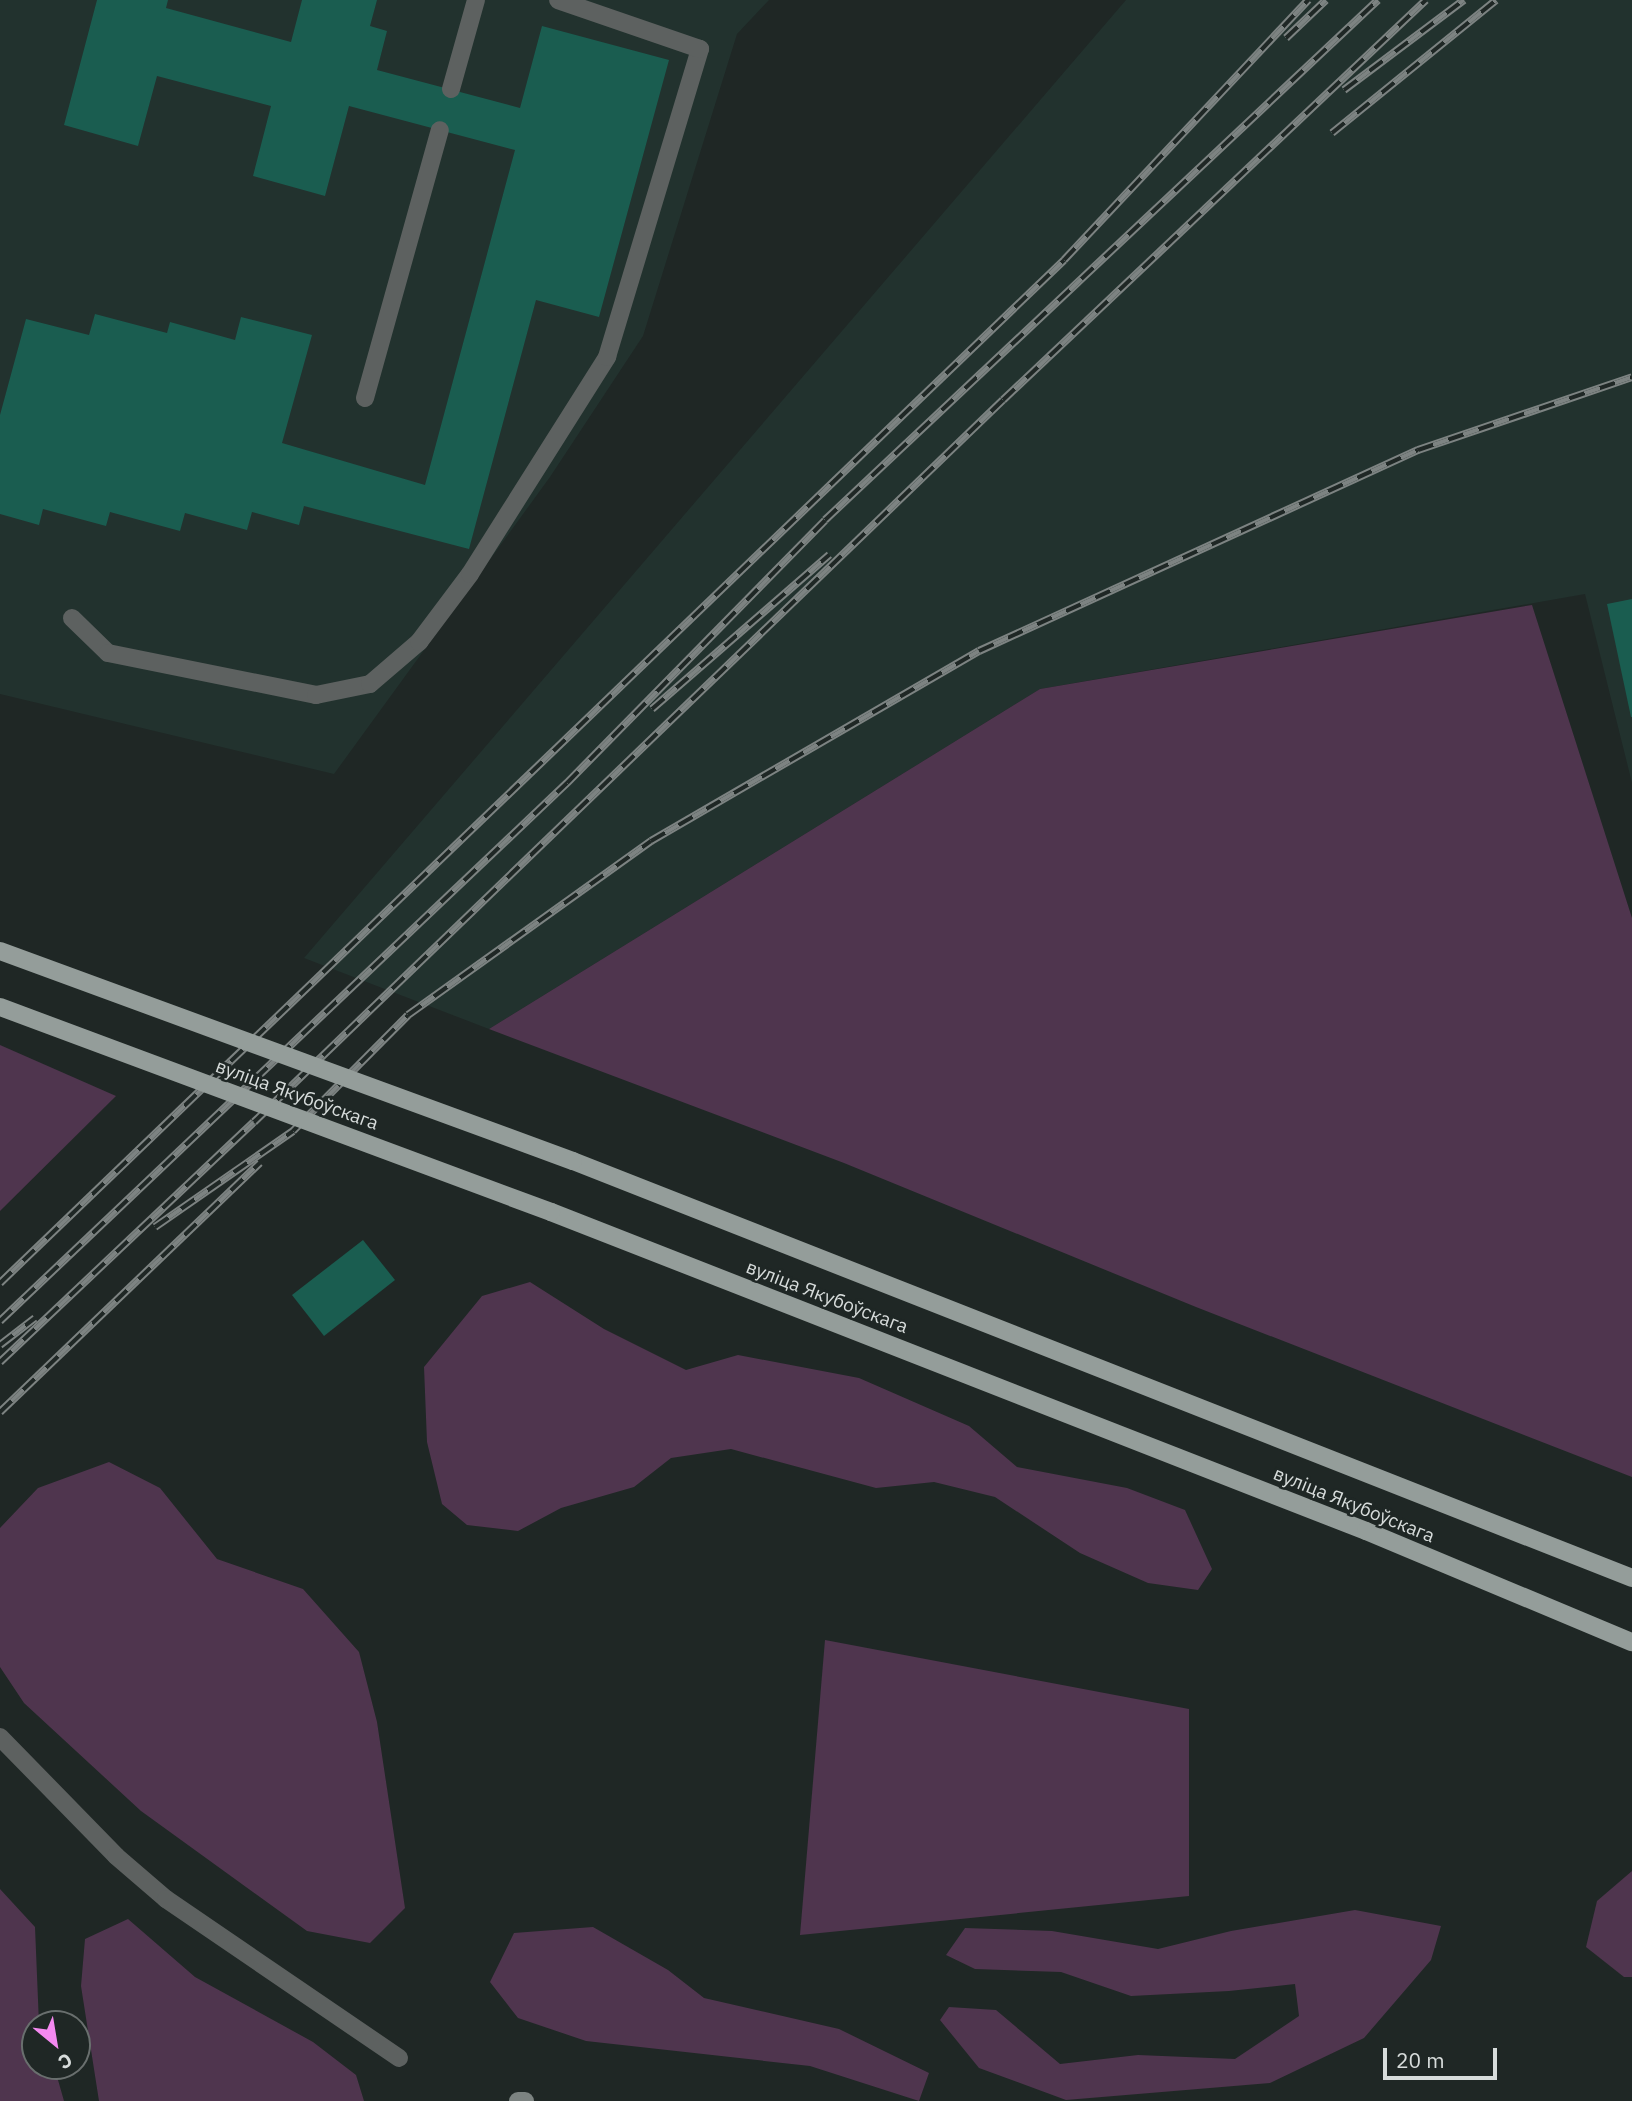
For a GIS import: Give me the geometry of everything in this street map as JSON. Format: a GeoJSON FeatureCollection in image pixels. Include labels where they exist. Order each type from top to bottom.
{"type":"FeatureCollection","features":[{"type":"Feature","properties":{"kind":"main road","name":"вуліца Якубоўскага"},"geometry":{"type":"LineString","coordinates":[[0,951],[573,1161],[1632,1578]]}},
{"type":"Feature","properties":{"kind":"main road","name":"вуліца Якубоўскага"},"geometry":{"type":"LineString","coordinates":[[0,1007],[551,1212],[1366,1531],[1632,1642]]}},
{"type":"Feature","properties":{"kind":"street"},"geometry":{"type":"LineString","coordinates":[[451,89],[476,0]]}},
{"type":"Feature","properties":{"kind":"street"},"geometry":{"type":"LineString","coordinates":[[72,618],[108,653],[316,695],[370,684],[419,642],[470,575],[607,358],[700,49],[558,0]]}},
{"type":"Feature","properties":{"kind":"street"},"geometry":{"type":"LineString","coordinates":[[365,398],[440,130]]}},
{"type":"Feature","properties":{"kind":"street"},"geometry":{"type":"LineString","coordinates":[[0,1737],[116,1856],[166,1899],[399,2059]]}},
{"type":"Feature","properties":{"kind":"street"},"geometry":{"type":"LineString","coordinates":[[518,2101],[525,2101]]}},
{"type":"Feature","properties":{"kind":"shaded area"},"geometry":{"type":"Polygon","coordinates":[[[0,0],[769,0],[737,34],[643,336],[550,477],[334,774],[0,694],[0,0]]]}},
{"type":"Feature","properties":{"kind":"shaded area"},"geometry":{"type":"Polygon","coordinates":[[[1126,0],[1632,0],[1632,783],[1585,594],[1040,689],[489,1029],[304,958],[1126,0]]]}},
{"type":"Feature","properties":{"kind":"shaded area"},"geometry":{"type":"Polygon","coordinates":[[[1532,605],[1632,918],[1632,1477],[1196,1307],[844,1163],[489,1029],[1040,689],[1532,605]]]}},
{"type":"Feature","properties":{"kind":"shaded area"},"geometry":{"type":"Polygon","coordinates":[[[0,1045],[116,1096],[0,1211],[0,1045]]]}},
{"type":"Feature","properties":{"kind":"shaded area"},"geometry":{"type":"Polygon","coordinates":[[[530,1282],[604,1329],[686,1370],[738,1355],[859,1378],[969,1426],[1017,1467],[1127,1488],[1185,1510],[1212,1569],[1198,1590],[1148,1583],[1080,1553],[995,1497],[934,1482],[876,1488],[731,1449],[671,1458],[634,1487],[561,1508],[518,1531],[467,1525],[442,1504],[427,1442],[424,1367],[482,1296],[530,1282]]]}},
{"type":"Feature","properties":{"kind":"shaded area"},"geometry":{"type":"Polygon","coordinates":[[[109,1462],[160,1488],[217,1559],[303,1589],[359,1652],[377,1722],[405,1908],[370,1943],[307,1931],[141,1811],[24,1703],[0,1667],[0,1528],[38,1488],[109,1462]]]}},
{"type":"Feature","properties":{"kind":"shaded area"},"geometry":{"type":"Polygon","coordinates":[[[825,1640],[1189,1709],[1189,1896],[800,1935],[825,1640]]]}},
{"type":"Feature","properties":{"kind":"shaded area"},"geometry":{"type":"Polygon","coordinates":[[[1632,1871],[1632,1977],[1624,1977],[1586,1947],[1597,1901],[1632,1871]]]}},
{"type":"Feature","properties":{"kind":"shaded area"},"geometry":{"type":"Polygon","coordinates":[[[0,1889],[35,1927],[38,2010],[21,2010],[21,2080],[58,2080],[64,2101],[0,2101],[0,1889]]]}},
{"type":"Feature","properties":{"kind":"shaded area"},"geometry":{"type":"Polygon","coordinates":[[[1355,1910],[1441,1926],[1431,1960],[1364,2038],[1270,2083],[1066,2100],[979,2068],[940,2020],[949,2007],[996,2010],[1060,2064],[1138,2055],[1235,2059],[1299,2016],[1295,1984],[1229,1991],[1131,1996],[1061,1972],[975,1969],[946,1955],[965,1928],[1052,1931],[1158,1949],[1231,1931],[1355,1910]]]}},
{"type":"Feature","properties":{"kind":"shaded area"},"geometry":{"type":"Polygon","coordinates":[[[128,1919],[195,1977],[313,2042],[356,2075],[364,2101],[99,2101],[91,2050],[91,2010],[85,2010],[81,1986],[85,1939],[128,1919]]]}},
{"type":"Feature","properties":{"kind":"shaded area"},"geometry":{"type":"Polygon","coordinates":[[[593,1927],[668,1970],[704,1998],[839,2029],[929,2073],[919,2101],[810,2066],[586,2041],[518,2018],[490,1982],[514,1933],[593,1927]]]}},
{"type":"Feature","properties":{"kind":"building"},"geometry":{"type":"Polygon","coordinates":[[[97,0],[168,0],[166,8],[291,42],[302,0],[377,0],[370,26],[387,31],[377,70],[520,108],[542,26],[669,60],[599,317],[536,300],[469,549],[304,506],[299,525],[252,512],[247,530],[185,513],[180,531],[110,512],[106,526],[43,509],[39,525],[0,514],[0,415],[26,319],[89,335],[95,314],[167,333],[170,322],[235,340],[241,317],[312,335],[282,443],[425,485],[515,150],[349,106],[325,196],[253,176],[271,106],[157,76],[138,146],[64,125],[97,0]]]}},
{"type":"Feature","properties":{"kind":"building"},"geometry":{"type":"Polygon","coordinates":[[[1632,599],[1632,717],[1631,717],[1607,604],[1632,599]]]}},
{"type":"Feature","properties":{"kind":"building"},"geometry":{"type":"Polygon","coordinates":[[[363,1240],[395,1280],[324,1336],[292,1295],[363,1240]]]}},
{"type":"Feature","properties":{"kind":"railway"},"geometry":{"type":"LineString","coordinates":[[0,1283],[1064,260],[1308,0]]}},
{"type":"Feature","properties":{"kind":"railway"},"geometry":{"type":"LineString","coordinates":[[1286,38],[1326,0]]}},
{"type":"Feature","properties":{"kind":"railway"},"geometry":{"type":"LineString","coordinates":[[0,1321],[567,783],[825,520],[1378,0]]}},
{"type":"Feature","properties":{"kind":"railway"},"geometry":{"type":"LineString","coordinates":[[0,1362],[254,1122],[1003,400],[1426,0]]}},
{"type":"Feature","properties":{"kind":"railway"},"geometry":{"type":"LineString","coordinates":[[1344,90],[1464,0]]}},
{"type":"Feature","properties":{"kind":"railway"},"geometry":{"type":"LineString","coordinates":[[1332,133],[1496,0]]}},
{"type":"Feature","properties":{"kind":"railway"},"geometry":{"type":"LineString","coordinates":[[155,1227],[293,1131],[408,1015],[651,841],[979,651],[1418,450],[1632,377]]}},
{"type":"Feature","properties":{"kind":"railway"},"geometry":{"type":"LineString","coordinates":[[652,709],[829,555]]}},
{"type":"Feature","properties":{"kind":"railway"},"geometry":{"type":"LineString","coordinates":[[0,1412],[260,1163]]}},
{"type":"Feature","properties":{"kind":"railway"},"geometry":{"type":"LineString","coordinates":[[0,1345],[35,1318]]}}]}
